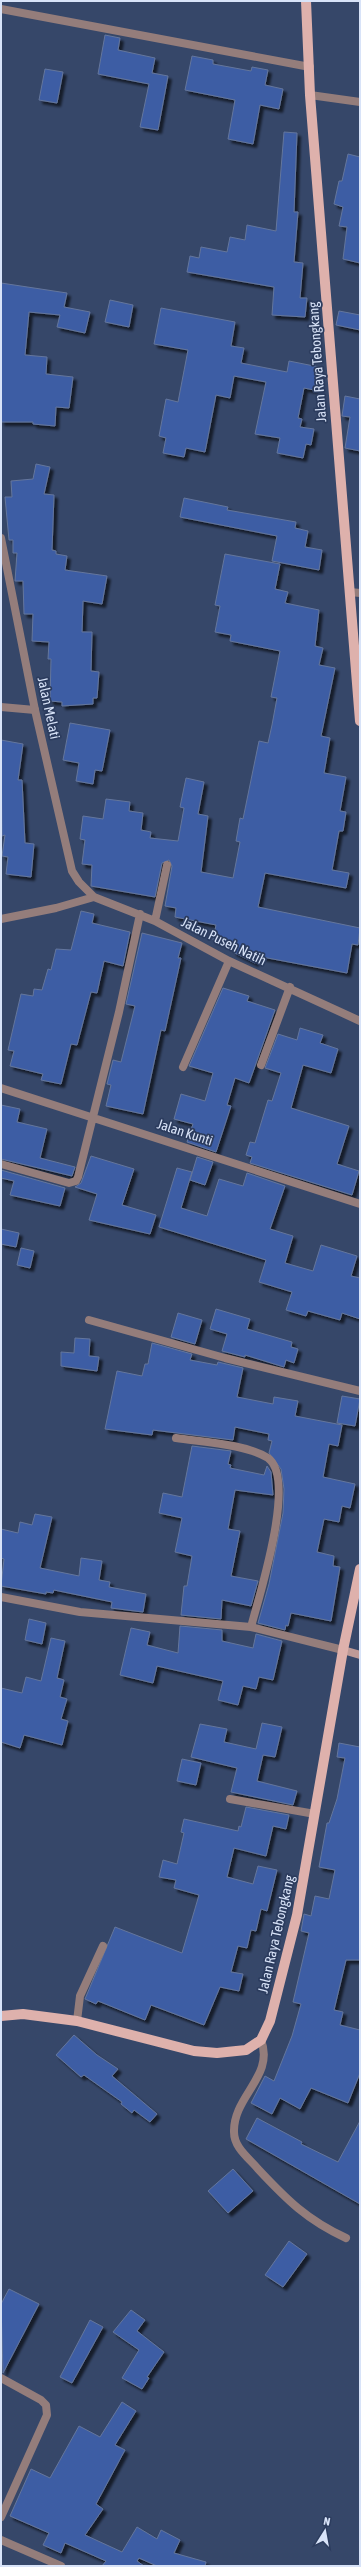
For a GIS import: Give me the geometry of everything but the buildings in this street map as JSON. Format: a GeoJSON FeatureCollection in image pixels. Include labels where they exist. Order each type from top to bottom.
{"type":"FeatureCollection","features":[{"type":"Feature","properties":{"kind":"main road","name":"Jalan Raya Tebongkang"},"geometry":{"type":"LineString","coordinates":[[306,1],[310,95],[355,592],[360,721]]}},
{"type":"Feature","properties":{"kind":"main road","name":"Jalan Raya Tebongkang"},"geometry":{"type":"LineString","coordinates":[[261,2040],[270,2021],[297,1915],[343,1650],[360,1569]]}},
{"type":"Feature","properties":{"kind":"main road"},"geometry":{"type":"LineString","coordinates":[[343,1650],[360,1655]]}},
{"type":"Feature","properties":{"kind":"main road"},"geometry":{"type":"LineString","coordinates":[[1,2016],[29,2014],[77,2021],[194,2051],[217,2053],[246,2050],[261,2040]]}},
{"type":"Feature","properties":{"kind":"street"},"geometry":{"type":"LineString","coordinates":[[1,9],[310,67]]}},
{"type":"Feature","properties":{"kind":"street"},"geometry":{"type":"LineString","coordinates":[[310,95],[360,102]]}},
{"type":"Feature","properties":{"kind":"street","name":"Jalan Melati"},"geometry":{"type":"LineString","coordinates":[[1,538],[35,710],[72,871],[79,882]]}},
{"type":"Feature","properties":{"kind":"street"},"geometry":{"type":"LineString","coordinates":[[1,708],[35,710]]}},
{"type":"Feature","properties":{"kind":"street"},"geometry":{"type":"LineString","coordinates":[[155,921],[167,865]]}},
{"type":"Feature","properties":{"kind":"street","name":"Jalan Puseh Natih"},"geometry":{"type":"LineString","coordinates":[[79,882],[94,897],[140,914],[229,960],[290,987],[360,1021]]}},
{"type":"Feature","properties":{"kind":"street"},"geometry":{"type":"LineString","coordinates":[[1,918],[56,908],[94,897]]}},
{"type":"Feature","properties":{"kind":"street"},"geometry":{"type":"LineString","coordinates":[[1,1164],[69,1183],[76,1181],[93,1116],[140,914]]}},
{"type":"Feature","properties":{"kind":"street"},"geometry":{"type":"LineString","coordinates":[[183,1067],[229,960]]}},
{"type":"Feature","properties":{"kind":"street"},"geometry":{"type":"LineString","coordinates":[[261,1065],[290,987]]}},
{"type":"Feature","properties":{"kind":"street","name":"Jalan Kunti"},"geometry":{"type":"LineString","coordinates":[[1,1088],[93,1116],[360,1204]]}},
{"type":"Feature","properties":{"kind":"street"},"geometry":{"type":"LineString","coordinates":[[89,1320],[225,1358],[360,1391]]}},
{"type":"Feature","properties":{"kind":"street"},"geometry":{"type":"LineString","coordinates":[[176,1438],[249,1450],[268,1459],[277,1469],[280,1482],[277,1515],[251,1627]]}},
{"type":"Feature","properties":{"kind":"street"},"geometry":{"type":"LineString","coordinates":[[1,1597],[80,1612],[251,1627],[343,1650]]}},
{"type":"Feature","properties":{"kind":"street"},"geometry":{"type":"LineString","coordinates":[[230,1799],[315,1814]]}},
{"type":"Feature","properties":{"kind":"street"},"geometry":{"type":"LineString","coordinates":[[77,2021],[80,1996],[102,1946]]}},
{"type":"Feature","properties":{"kind":"street"},"geometry":{"type":"LineString","coordinates":[[261,2040],[265,2050],[265,2061],[262,2073],[246,2095],[240,2111],[234,2132],[237,2147],[297,2210],[320,2226],[346,2238]]}},
{"type":"Feature","properties":{"kind":"street"},"geometry":{"type":"LineString","coordinates":[[1,2378],[41,2400],[46,2405],[47,2415],[1,2518]]}},
{"type":"Feature","properties":{"kind":"street"},"geometry":{"type":"LineString","coordinates":[[1,2540],[61,2566]]}}]}
